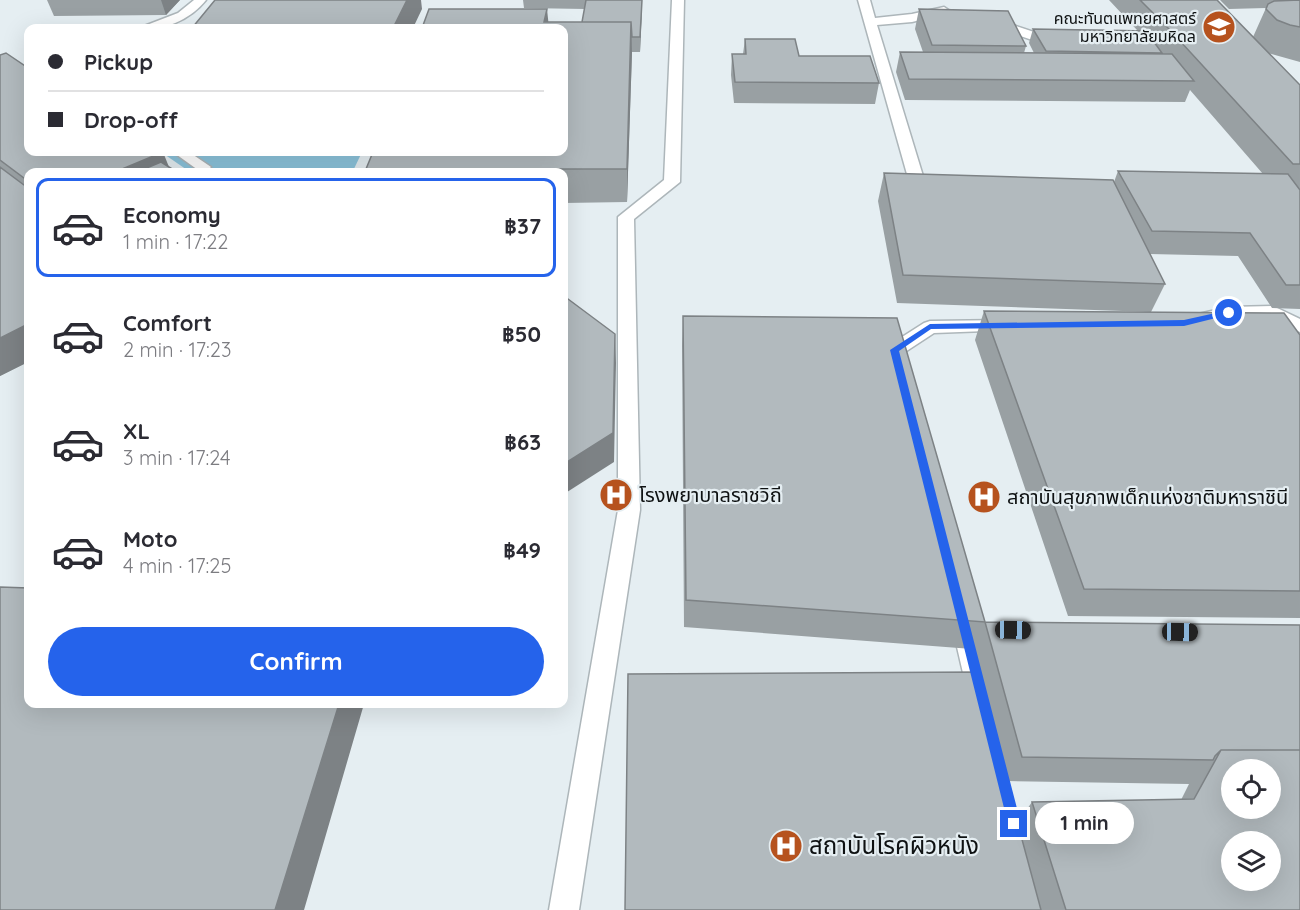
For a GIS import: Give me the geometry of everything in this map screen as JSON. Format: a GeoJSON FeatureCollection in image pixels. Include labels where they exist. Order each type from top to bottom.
{"type":"FeatureCollection","features":[{"type":"Feature","properties":{"kind":"lane"},"geometry":{"type":"LineString","coordinates":[[564,910],[629,510],[626,217],[672,182],[678,0]]}},
{"type":"Feature","properties":{"kind":"lane"},"geometry":{"type":"LineString","coordinates":[[864,0],[922,199]]}},
{"type":"Feature","properties":{"kind":"lane"},"geometry":{"type":"LineString","coordinates":[[158,24],[200,6]]}},
{"type":"Feature","properties":{"kind":"lane"},"geometry":{"type":"LineString","coordinates":[[870,22],[912,18],[944,11],[959,13]]}},
{"type":"Feature","properties":{"kind":"lane"},"geometry":{"type":"LineString","coordinates":[[978,18],[1051,42]]}},
{"type":"Feature","properties":{"kind":"lane"},"geometry":{"type":"LineString","coordinates":[[186,156],[203,167]]}},
{"type":"Feature","properties":{"kind":"lane"},"geometry":{"type":"LineString","coordinates":[[1184,323],[1229,313],[1274,312],[1300,326]]}},
{"type":"Feature","properties":{"kind":"lane"},"geometry":{"type":"LineString","coordinates":[[903,385],[895,350],[930,327],[1022,325]]}},
{"type":"Feature","properties":{"kind":"lane"},"geometry":{"type":"LineString","coordinates":[[971,622],[988,719]]}},
{"type":"Feature","properties":{"kind":"shaded area"},"geometry":{"type":"Polygon","coordinates":[[[167,156],[360,156],[354,168],[184,168],[167,156]]]}},
{"type":"Feature","properties":{"kind":"building"},"geometry":{"type":"Polygon","coordinates":[[[215,0],[407,0],[395,24],[195,24],[215,0]]]}},
{"type":"Feature","properties":{"kind":"building"},"geometry":{"type":"Polygon","coordinates":[[[586,0],[642,0],[640,37],[632,37],[631,22],[582,22],[586,0]]]}},
{"type":"Feature","properties":{"kind":"building"},"geometry":{"type":"Polygon","coordinates":[[[1140,0],[1217,0],[1300,85],[1300,164],[1293,164],[1140,0]]]}},
{"type":"Feature","properties":{"kind":"building"},"geometry":{"type":"Polygon","coordinates":[[[1300,0],[1300,27],[1277,20],[1266,9],[1268,4],[1274,1],[1300,0]]]}},
{"type":"Feature","properties":{"kind":"building"},"geometry":{"type":"Polygon","coordinates":[[[429,9],[547,9],[544,22],[631,22],[627,169],[366,168],[371,156],[568,156],[568,24],[423,24],[429,9]]]}},
{"type":"Feature","properties":{"kind":"building"},"geometry":{"type":"Polygon","coordinates":[[[919,9],[1008,11],[1026,46],[932,45],[919,9]]]}},
{"type":"Feature","properties":{"kind":"building"},"geometry":{"type":"Polygon","coordinates":[[[1033,29],[1146,31],[1162,53],[1046,51],[1033,29]]]}},
{"type":"Feature","properties":{"kind":"building"},"geometry":{"type":"Polygon","coordinates":[[[745,39],[795,39],[799,56],[870,56],[879,83],[735,82],[732,54],[746,54],[745,39]]]}},
{"type":"Feature","properties":{"kind":"building"},"geometry":{"type":"Polygon","coordinates":[[[900,52],[1172,54],[1194,81],[909,79],[900,52]]]}},
{"type":"Feature","properties":{"kind":"building"},"geometry":{"type":"Polygon","coordinates":[[[6,53],[24,65],[24,156],[153,156],[125,168],[24,168],[24,178],[0,160],[0,55],[6,53]]]}},
{"type":"Feature","properties":{"kind":"building"},"geometry":{"type":"Polygon","coordinates":[[[161,162],[171,168],[147,168],[161,162]]]}},
{"type":"Feature","properties":{"kind":"building"},"geometry":{"type":"Polygon","coordinates":[[[0,167],[24,185],[24,326],[0,338],[0,167]]]}},
{"type":"Feature","properties":{"kind":"building"},"geometry":{"type":"Polygon","coordinates":[[[1118,171],[1288,174],[1300,190],[1300,285],[1286,285],[1250,233],[1152,231],[1118,171]]]}},
{"type":"Feature","properties":{"kind":"building"},"geometry":{"type":"Polygon","coordinates":[[[884,173],[1113,180],[1165,284],[903,275],[884,173]]]}},
{"type":"Feature","properties":{"kind":"building"},"geometry":{"type":"Polygon","coordinates":[[[568,299],[615,334],[613,433],[568,461],[568,299]]]}},
{"type":"Feature","properties":{"kind":"building"},"geometry":{"type":"Polygon","coordinates":[[[984,311],[1284,313],[1300,335],[1300,591],[1084,589],[984,311]]]}},
{"type":"Feature","properties":{"kind":"building"},"geometry":{"type":"Polygon","coordinates":[[[683,316],[897,318],[985,622],[686,600],[683,316]]]}},
{"type":"Feature","properties":{"kind":"building"},"geometry":{"type":"Polygon","coordinates":[[[0,587],[24,588],[24,708],[338,708],[275,910],[0,910],[0,587]]]}},
{"type":"Feature","properties":{"kind":"building"},"geometry":{"type":"Polygon","coordinates":[[[985,622],[1300,625],[1300,750],[1221,750],[1213,760],[1022,757],[985,622]]]}},
{"type":"Feature","properties":{"kind":"building","name":"สถาบันโรคผิวหนัง"},"geometry":{"type":"Polygon","coordinates":[[[977,672],[1041,910],[625,910],[628,674],[977,672]]]}},
{"type":"Feature","properties":{"kind":"building"},"geometry":{"type":"Polygon","coordinates":[[[1221,750],[1300,750],[1300,910],[1066,910],[1032,802],[1194,799],[1221,750]]]}},
{"type":"Feature","properties":{"kind":"place","name":"คณะทันตแพทยศาสตร์ มหาวิทยาลัยมหิดล"},"geometry":{"type":"Point","coordinates":[1219,27]}},
{"type":"Feature","properties":{"kind":"place","name":"โรงพยาบาลราชวิถี"},"geometry":{"type":"Point","coordinates":[616,495]}},
{"type":"Feature","properties":{"kind":"place","name":"สถาบันสุขภาพเด็กแห่งชาติมหาราชินี"},"geometry":{"type":"Point","coordinates":[984,497]}},
{"type":"Feature","properties":{"kind":"place","name":"สถาบันโรคผิวหนัง"},"geometry":{"type":"Point","coordinates":[786,846]}},
{"type":"Feature","properties":{"kind":"route"},"geometry":{"type":"LineString","coordinates":[[1014,824],[895,350],[930,327],[1184,323],[1229,313]]}}]}
